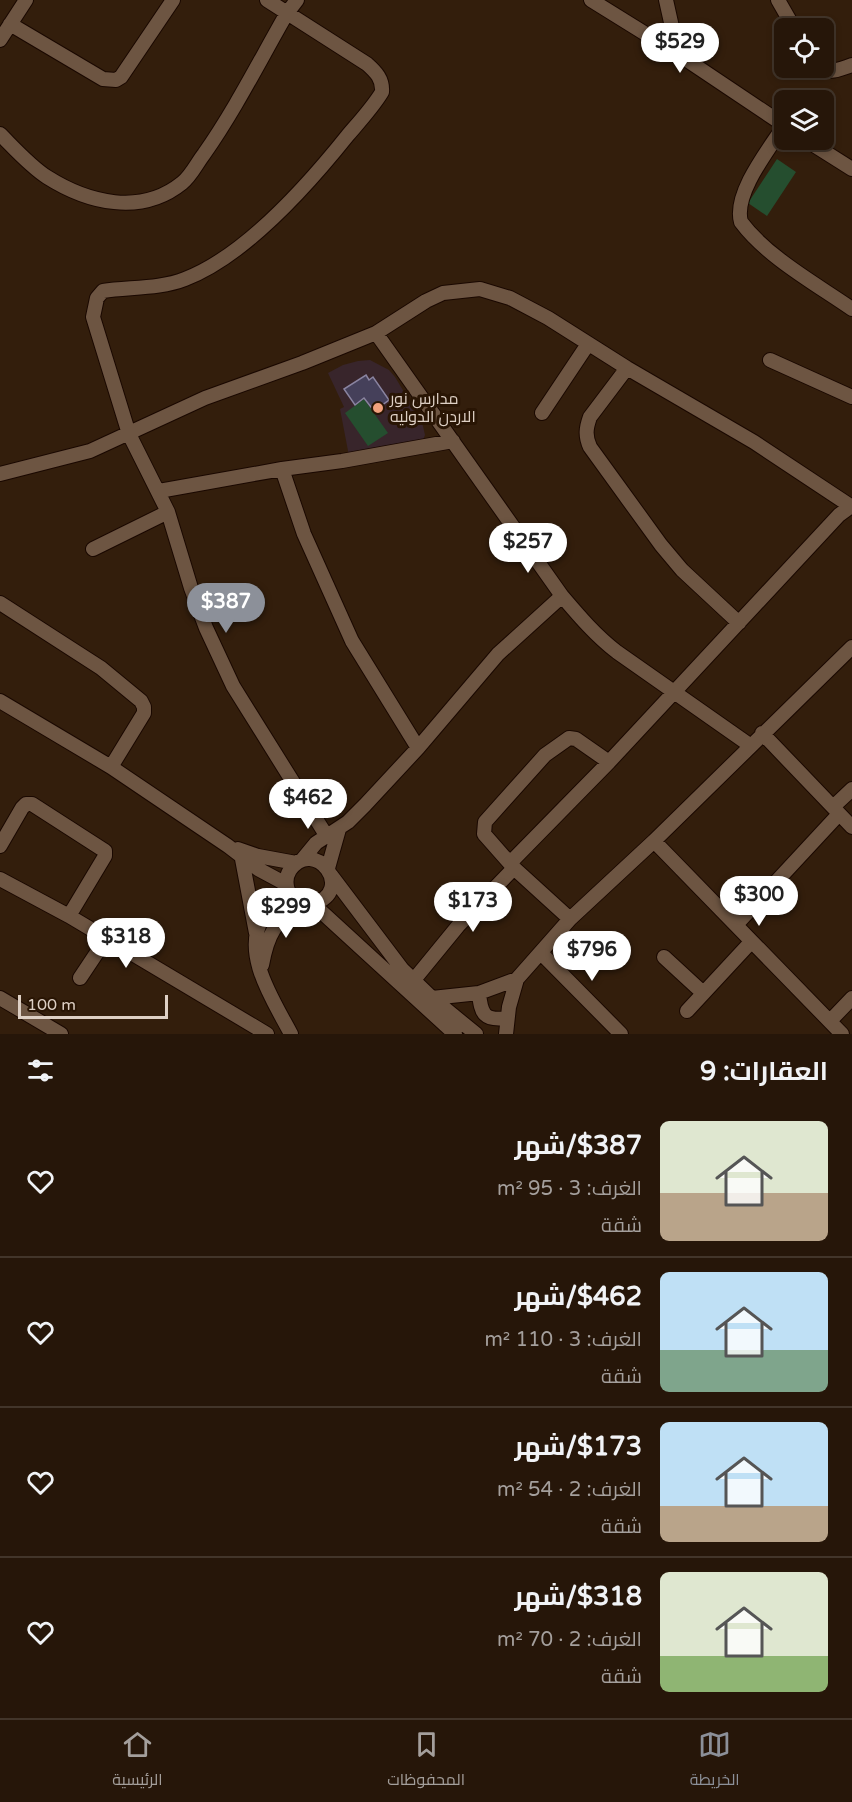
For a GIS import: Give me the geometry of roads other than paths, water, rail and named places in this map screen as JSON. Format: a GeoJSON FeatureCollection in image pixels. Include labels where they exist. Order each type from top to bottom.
{"type":"FeatureCollection","features":[{"type":"Feature","properties":{"kind":"street"},"geometry":{"type":"LineString","coordinates":[[0,40],[26,0]]}},
{"type":"Feature","properties":{"kind":"street"},"geometry":{"type":"LineString","coordinates":[[10,24],[103,79],[116,80],[121,77],[173,0]]}},
{"type":"Feature","properties":{"kind":"street"},"geometry":{"type":"LineString","coordinates":[[261,970],[270,935],[278,921],[307,904],[320,902],[329,893],[332,887],[329,871],[332,832],[233,686],[220,661],[191,588],[168,512],[129,434],[93,317],[95,303],[103,291],[184,280],[216,264],[282,211],[338,148],[382,92],[379,76],[367,64],[267,0]]}},
{"type":"Feature","properties":{"kind":"street"},"geometry":{"type":"LineString","coordinates":[[0,134],[45,176],[80,194],[108,202],[136,203],[164,196],[184,182],[216,137],[287,13],[297,0]]}},
{"type":"Feature","properties":{"kind":"street"},"geometry":{"type":"LineString","coordinates":[[591,0],[678,54],[774,119]]}},
{"type":"Feature","properties":{"kind":"street"},"geometry":{"type":"LineString","coordinates":[[666,0],[678,54]]}},
{"type":"Feature","properties":{"kind":"street"},"geometry":{"type":"LineString","coordinates":[[778,0],[788,18]]}},
{"type":"Feature","properties":{"kind":"street"},"geometry":{"type":"LineString","coordinates":[[834,71],[852,65]]}},
{"type":"Feature","properties":{"kind":"street"},"geometry":{"type":"LineString","coordinates":[[774,141],[740,201],[741,222],[758,241],[777,256],[852,309]]}},
{"type":"Feature","properties":{"kind":"street"},"geometry":{"type":"LineString","coordinates":[[823,150],[852,169]]}},
{"type":"Feature","properties":{"kind":"street"},"geometry":{"type":"LineString","coordinates":[[0,474],[90,451],[205,398],[376,333],[426,301],[443,293],[480,289],[495,292],[527,306],[754,442],[851,507],[839,515],[512,866],[413,981]]}},
{"type":"Feature","properties":{"kind":"street"},"geometry":{"type":"LineString","coordinates":[[376,333],[562,596],[608,646],[751,746]]}},
{"type":"Feature","properties":{"kind":"street"},"geometry":{"type":"LineString","coordinates":[[542,413],[588,344]]}},
{"type":"Feature","properties":{"kind":"street"},"geometry":{"type":"LineString","coordinates":[[770,360],[852,397]]}},
{"type":"Feature","properties":{"kind":"street"},"geometry":{"type":"LineString","coordinates":[[627,368],[590,417],[586,435],[590,447],[660,544],[682,570],[739,623]]}},
{"type":"Feature","properties":{"kind":"street"},"geometry":{"type":"LineString","coordinates":[[159,491],[453,441]]}},
{"type":"Feature","properties":{"kind":"street"},"geometry":{"type":"LineString","coordinates":[[282,469],[304,534],[352,641],[418,748]]}},
{"type":"Feature","properties":{"kind":"street"},"geometry":{"type":"LineString","coordinates":[[93,549],[168,512]]}},
{"type":"Feature","properties":{"kind":"street"},"geometry":{"type":"LineString","coordinates":[[455,1034],[307,904],[292,897],[287,886],[288,873],[365,805],[418,748],[498,654],[562,596]]}},
{"type":"Feature","properties":{"kind":"street"},"geometry":{"type":"LineString","coordinates":[[0,603],[101,668],[141,701],[144,712],[111,766]]}},
{"type":"Feature","properties":{"kind":"street"},"geometry":{"type":"LineString","coordinates":[[506,1034],[512,994],[518,979],[570,919],[654,841],[852,647]]}},
{"type":"Feature","properties":{"kind":"street"},"geometry":{"type":"LineString","coordinates":[[0,701],[111,766],[228,846],[242,859],[287,886]]}},
{"type":"Feature","properties":{"kind":"street"},"geometry":{"type":"LineString","coordinates":[[762,733],[852,827]]}},
{"type":"Feature","properties":{"kind":"street"},"geometry":{"type":"LineString","coordinates":[[570,919],[512,866],[484,834],[485,822],[545,755],[569,738],[576,739],[609,762]]}},
{"type":"Feature","properties":{"kind":"street"},"geometry":{"type":"LineString","coordinates":[[736,925],[852,789]]}},
{"type":"Feature","properties":{"kind":"street"},"geometry":{"type":"LineString","coordinates":[[0,846],[22,808],[26,804],[32,804],[105,851],[105,856],[69,916]]}},
{"type":"Feature","properties":{"kind":"street"},"geometry":{"type":"LineString","coordinates":[[654,841],[842,1034]]}},
{"type":"Feature","properties":{"kind":"street"},"geometry":{"type":"LineString","coordinates":[[228,846],[258,856],[299,862],[316,860],[329,871],[369,927],[413,981],[476,1034]]}},
{"type":"Feature","properties":{"kind":"street"},"geometry":{"type":"LineString","coordinates":[[242,859],[256,933],[255,947],[261,970],[291,1034]]}},
{"type":"Feature","properties":{"kind":"street"},"geometry":{"type":"LineString","coordinates":[[0,879],[69,916],[267,1034]]}},
{"type":"Feature","properties":{"kind":"street"},"geometry":{"type":"LineString","coordinates":[[256,933],[263,916],[287,886]]}},
{"type":"Feature","properties":{"kind":"street"},"geometry":{"type":"LineString","coordinates":[[80,978],[106,939]]}},
{"type":"Feature","properties":{"kind":"street"},"geometry":{"type":"LineString","coordinates":[[687,1011],[702,992],[751,942]]}},
{"type":"Feature","properties":{"kind":"street"},"geometry":{"type":"LineString","coordinates":[[541,953],[621,1034]]}},
{"type":"Feature","properties":{"kind":"street"},"geometry":{"type":"LineString","coordinates":[[664,957],[702,992]]}},
{"type":"Feature","properties":{"kind":"street"},"geometry":{"type":"LineString","coordinates":[[432,998],[479,993],[518,979]]}},
{"type":"Feature","properties":{"kind":"street"},"geometry":{"type":"LineString","coordinates":[[479,993],[481,1007],[488,1017],[507,1018]]}},
{"type":"Feature","properties":{"kind":"street"},"geometry":{"type":"LineString","coordinates":[[830,1021],[852,998]]}},
{"type":"Feature","properties":{"kind":"street"},"geometry":{"type":"LineString","coordinates":[[0,999],[61,1034]]}},
{"type":"Feature","properties":{"kind":"place","name":"مدارس نور الاردن الدوليه"},"geometry":{"type":"Point","coordinates":[378,408]}}]}
